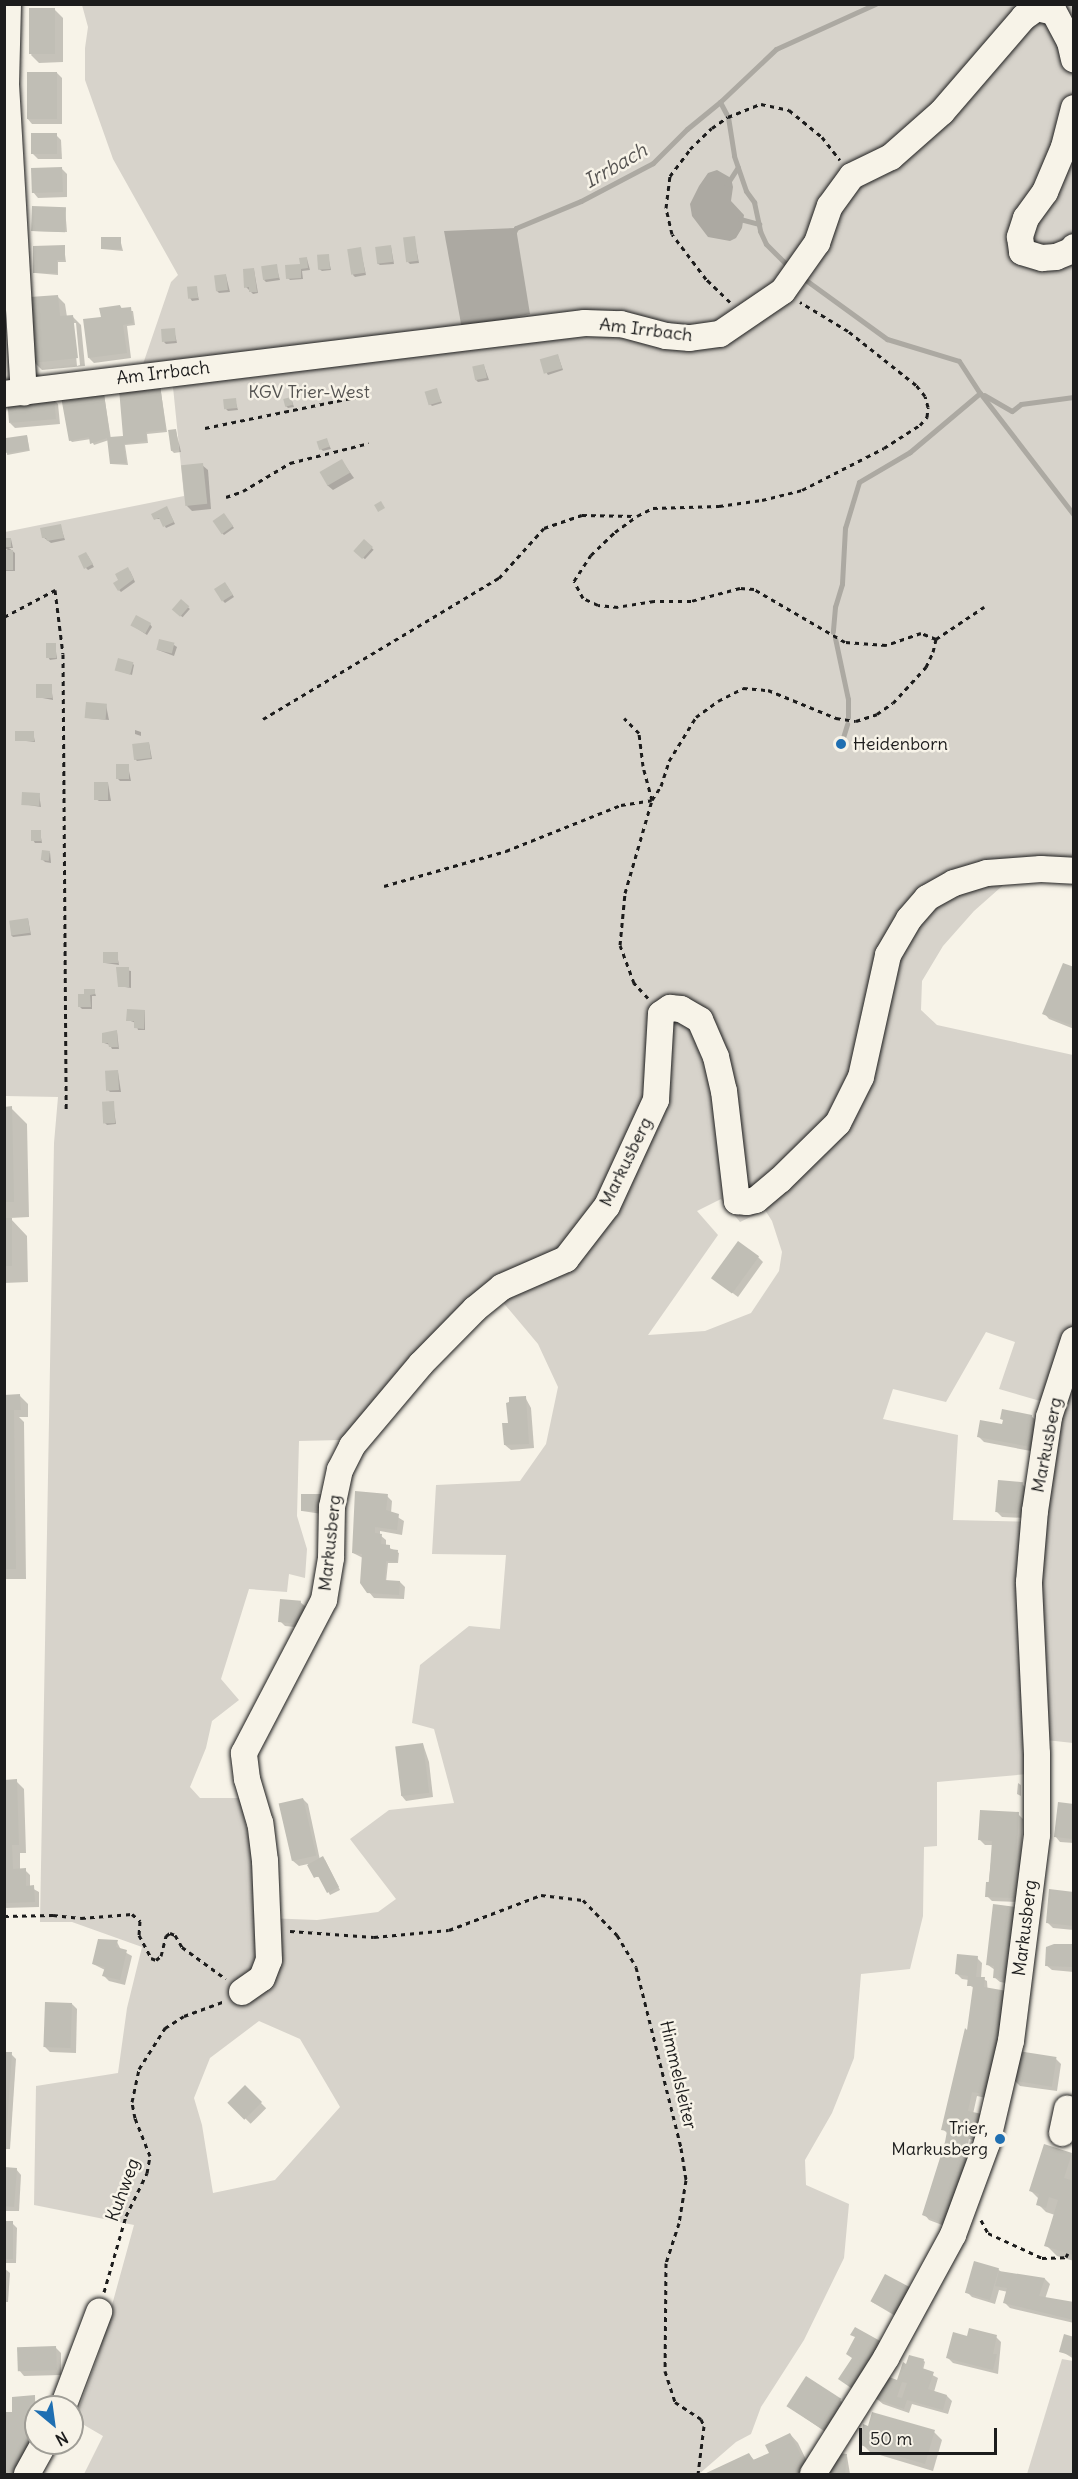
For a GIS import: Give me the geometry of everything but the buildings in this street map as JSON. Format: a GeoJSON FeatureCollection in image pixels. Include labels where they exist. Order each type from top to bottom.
{"type":"FeatureCollection","features":[{"type":"Feature","properties":{"kind":"street"},"geometry":{"type":"LineString","coordinates":[[8,4],[5,84],[14,393]]}},
{"type":"Feature","properties":{"kind":"street","name":"Am Irrbach"},"geometry":{"type":"LineString","coordinates":[[14,393],[183,370],[585,323],[621,324],[666,336],[690,338],[720,334],[747,318],[783,291],[817,243],[830,206],[852,176],[891,156],[942,112],[1006,37],[1037,8],[1054,12],[1070,42],[1074,60]]}},
{"type":"Feature","properties":{"kind":"street"},"geometry":{"type":"LineString","coordinates":[[1074,108],[1064,147],[1050,180],[1026,218],[1020,237],[1022,252],[1042,258],[1064,254],[1071,251],[1074,246]]}},
{"type":"Feature","properties":{"kind":"street"},"geometry":{"type":"LineString","coordinates":[[661,1014],[670,1008],[681,1008],[700,1020],[717,1058],[724,1091],[737,1201],[756,1200],[796,1166],[838,1123],[861,1077],[888,955],[909,919],[927,898],[954,883],[987,873],[1041,869],[1074,871]]}},
{"type":"Feature","properties":{"kind":"street","name":"Markusberg"},"geometry":{"type":"LineString","coordinates":[[242,1992],[261,1978],[269,1960],[265,1862],[260,1823],[247,1779],[244,1753],[324,1600],[331,1558],[332,1507],[340,1470],[352,1446],[421,1364],[475,1309],[502,1287],[566,1259],[607,1206],[656,1100],[661,1014]]}},
{"type":"Feature","properties":{"kind":"street","name":"Markusberg"},"geometry":{"type":"LineString","coordinates":[[813,2475],[886,2358],[953,2235],[987,2143],[1011,2041],[1036,1835],[1036,1754],[1029,1582],[1035,1511],[1049,1417],[1074,1340]]}},
{"type":"Feature","properties":{"kind":"street"},"geometry":{"type":"LineString","coordinates":[[1062,2133],[1067,2109]]}},
{"type":"Feature","properties":{"kind":"street"},"geometry":{"type":"LineString","coordinates":[[68,2395],[99,2312]]}},
{"type":"Feature","properties":{"kind":"street"},"geometry":{"type":"LineString","coordinates":[[27,2475],[38,2455]]}},
{"type":"Feature","properties":{"kind":"path"},"geometry":{"type":"LineString","coordinates":[[747,318],[706,279],[672,234],[666,208],[669,176],[690,149],[712,128],[728,117],[761,104],[789,110],[822,137],[852,176]]}},
{"type":"Feature","properties":{"kind":"path"},"geometry":{"type":"LineString","coordinates":[[783,291],[848,331],[916,385],[925,396],[928,407],[927,417],[910,433],[802,490],[762,500],[718,506],[653,508],[637,516],[604,542],[580,569],[574,581],[583,598],[598,605],[618,607],[654,602],[691,601],[740,588],[754,589],[845,642],[886,645],[921,633],[936,639]]}},
{"type":"Feature","properties":{"kind":"path"},"geometry":{"type":"LineString","coordinates":[[204,428],[356,397]]}},
{"type":"Feature","properties":{"kind":"path"},"geometry":{"type":"LineString","coordinates":[[226,497],[243,491],[290,463],[369,443]]}},
{"type":"Feature","properties":{"kind":"path"},"geometry":{"type":"LineString","coordinates":[[263,718],[499,578],[544,528],[582,515],[637,516]]}},
{"type":"Feature","properties":{"kind":"path"},"geometry":{"type":"LineString","coordinates":[[4,617],[55,590],[63,654],[66,1111]]}},
{"type":"Feature","properties":{"kind":"path"},"geometry":{"type":"LineString","coordinates":[[661,1014],[634,983],[620,945],[625,893],[652,800],[661,786],[669,761],[682,736],[696,717],[718,700],[743,688],[768,690],[836,718],[856,721],[878,714],[909,687],[926,667],[936,639],[984,607]]}},
{"type":"Feature","properties":{"kind":"path"},"geometry":{"type":"LineString","coordinates":[[624,718],[639,733],[643,766],[652,800]]}},
{"type":"Feature","properties":{"kind":"path"},"geometry":{"type":"LineString","coordinates":[[384,886],[506,851],[621,805],[652,800]]}},
{"type":"Feature","properties":{"kind":"path","name":"Himmelsleiter"},"geometry":{"type":"LineString","coordinates":[[268,1930],[374,1937],[449,1930],[541,1895],[583,1900],[617,1935],[636,1967],[681,2148],[686,2180],[679,2223],[666,2263],[663,2329],[665,2371],[675,2402],[700,2419],[704,2426],[698,2475]]}},
{"type":"Feature","properties":{"kind":"path"},"geometry":{"type":"LineString","coordinates":[[4,1916],[53,1915],[81,1918],[132,1914],[140,1921],[139,1935],[150,1958],[156,1960],[161,1956],[166,1936],[170,1933],[175,1935],[182,1947],[242,1992]]}},
{"type":"Feature","properties":{"kind":"path","name":"Kuhweg"},"geometry":{"type":"LineString","coordinates":[[99,2312],[126,2216],[147,2174],[150,2156],[135,2118],[132,2102],[139,2069],[165,2028],[184,2016],[221,2004],[242,1992]]}},
{"type":"Feature","properties":{"kind":"path"},"geometry":{"type":"LineString","coordinates":[[979,2216],[988,2233],[1042,2258],[1066,2257],[1068,2253]]}},
{"type":"Feature","properties":{"kind":"green space","name":"KGV Trier-West"},"geometry":{"type":"Polygon","coordinates":[[[82,5],[1073,5],[1073,881],[1009,880],[974,911],[943,946],[922,981],[921,1010],[937,1025],[1073,1055],[1073,1743],[1028,1738],[1028,1774],[937,1782],[937,1846],[924,1847],[923,1916],[910,1969],[861,1974],[854,2058],[832,2113],[805,2160],[806,2185],[849,2204],[844,2258],[804,2340],[761,2407],[751,2434],[736,2442],[699,2474],[84,2474],[103,2436],[84,2425],[84,2395],[98,2356],[134,2225],[34,2205],[36,2086],[118,2073],[127,2008],[142,1947],[72,1922],[40,1922],[54,1143],[58,1097],[5,1096],[5,532],[184,496],[173,387],[143,364],[171,282],[178,275],[113,159],[85,80],[85,48],[88,27],[82,5]],[[721,1199],[697,1211],[718,1235],[648,1335],[705,1331],[751,1313],[779,1271],[782,1252],[772,1221],[765,1210],[740,1222],[721,1199]],[[491,1288],[416,1351],[341,1440],[299,1441],[297,1516],[307,1549],[305,1578],[289,1574],[287,1592],[249,1589],[221,1679],[239,1700],[212,1721],[206,1748],[190,1787],[200,1798],[240,1798],[266,1918],[317,1920],[378,1912],[396,1899],[350,1839],[389,1810],[454,1803],[434,1729],[412,1723],[420,1665],[469,1626],[500,1629],[506,1555],[432,1554],[436,1485],[520,1481],[546,1444],[558,1387],[538,1344],[491,1288]],[[986,1332],[946,1402],[893,1389],[883,1419],[958,1435],[953,1520],[1043,1522],[1061,1407],[999,1389],[1015,1342],[986,1332]],[[259,2021],[210,2058],[194,2098],[202,2125],[213,2193],[275,2180],[340,2107],[300,2039],[259,2021]]]}},
{"type":"Feature","properties":{"kind":"green space"},"geometry":{"type":"Polygon","coordinates":[[[1062,2359],[1073,2361],[1073,2474],[1027,2474],[1062,2359]]]}},
{"type":"Feature","properties":{"kind":"shaded area"},"geometry":{"type":"Polygon","coordinates":[[[717,170],[731,178],[733,187],[731,201],[744,215],[742,228],[736,238],[730,241],[708,237],[692,216],[690,204],[699,186],[708,173],[717,170]]]}},
{"type":"Feature","properties":{"kind":"shaded area"},"geometry":{"type":"Polygon","coordinates":[[[516,228],[530,314],[462,329],[444,231],[516,228]]]}},
{"type":"Feature","properties":{"kind":"waterway"},"geometry":{"type":"LineString","coordinates":[[720,102],[776,49],[875,4]]}},
{"type":"Feature","properties":{"kind":"waterway","name":"Irrbach"},"geometry":{"type":"LineString","coordinates":[[514,232],[516,228],[581,201],[653,163],[687,129],[720,102],[728,117],[734,156],[746,191],[754,202],[760,231],[766,244],[790,268]]}},
{"type":"Feature","properties":{"kind":"waterway"},"geometry":{"type":"LineString","coordinates":[[727,184],[738,167]]}},
{"type":"Feature","properties":{"kind":"waterway"},"geometry":{"type":"LineString","coordinates":[[740,219],[759,224]]}},
{"type":"Feature","properties":{"kind":"waterway","name":"Irrbach"},"geometry":{"type":"LineString","coordinates":[[803,278],[887,339],[959,361],[980,393],[910,452],[859,482],[845,528],[842,584],[835,607],[833,632]]}},
{"type":"Feature","properties":{"kind":"waterway"},"geometry":{"type":"LineString","coordinates":[[980,393],[1074,515]]}},
{"type":"Feature","properties":{"kind":"waterway"},"geometry":{"type":"LineString","coordinates":[[984,395],[1012,411],[1021,404],[1074,397]]}},
{"type":"Feature","properties":{"kind":"waterway","name":"Irrbach"},"geometry":{"type":"LineString","coordinates":[[835,638],[848,699],[848,717]]}},
{"type":"Feature","properties":{"kind":"waterway","name":"Irrbach"},"geometry":{"type":"LineString","coordinates":[[841,744],[847,724]]}},
{"type":"Feature","properties":{"kind":"place","name":"Heidenborn"},"geometry":{"type":"Point","coordinates":[841,744]}},
{"type":"Feature","properties":{"kind":"place","name":"Trier, Markusberg"},"geometry":{"type":"Point","coordinates":[1000,2139]}}]}
